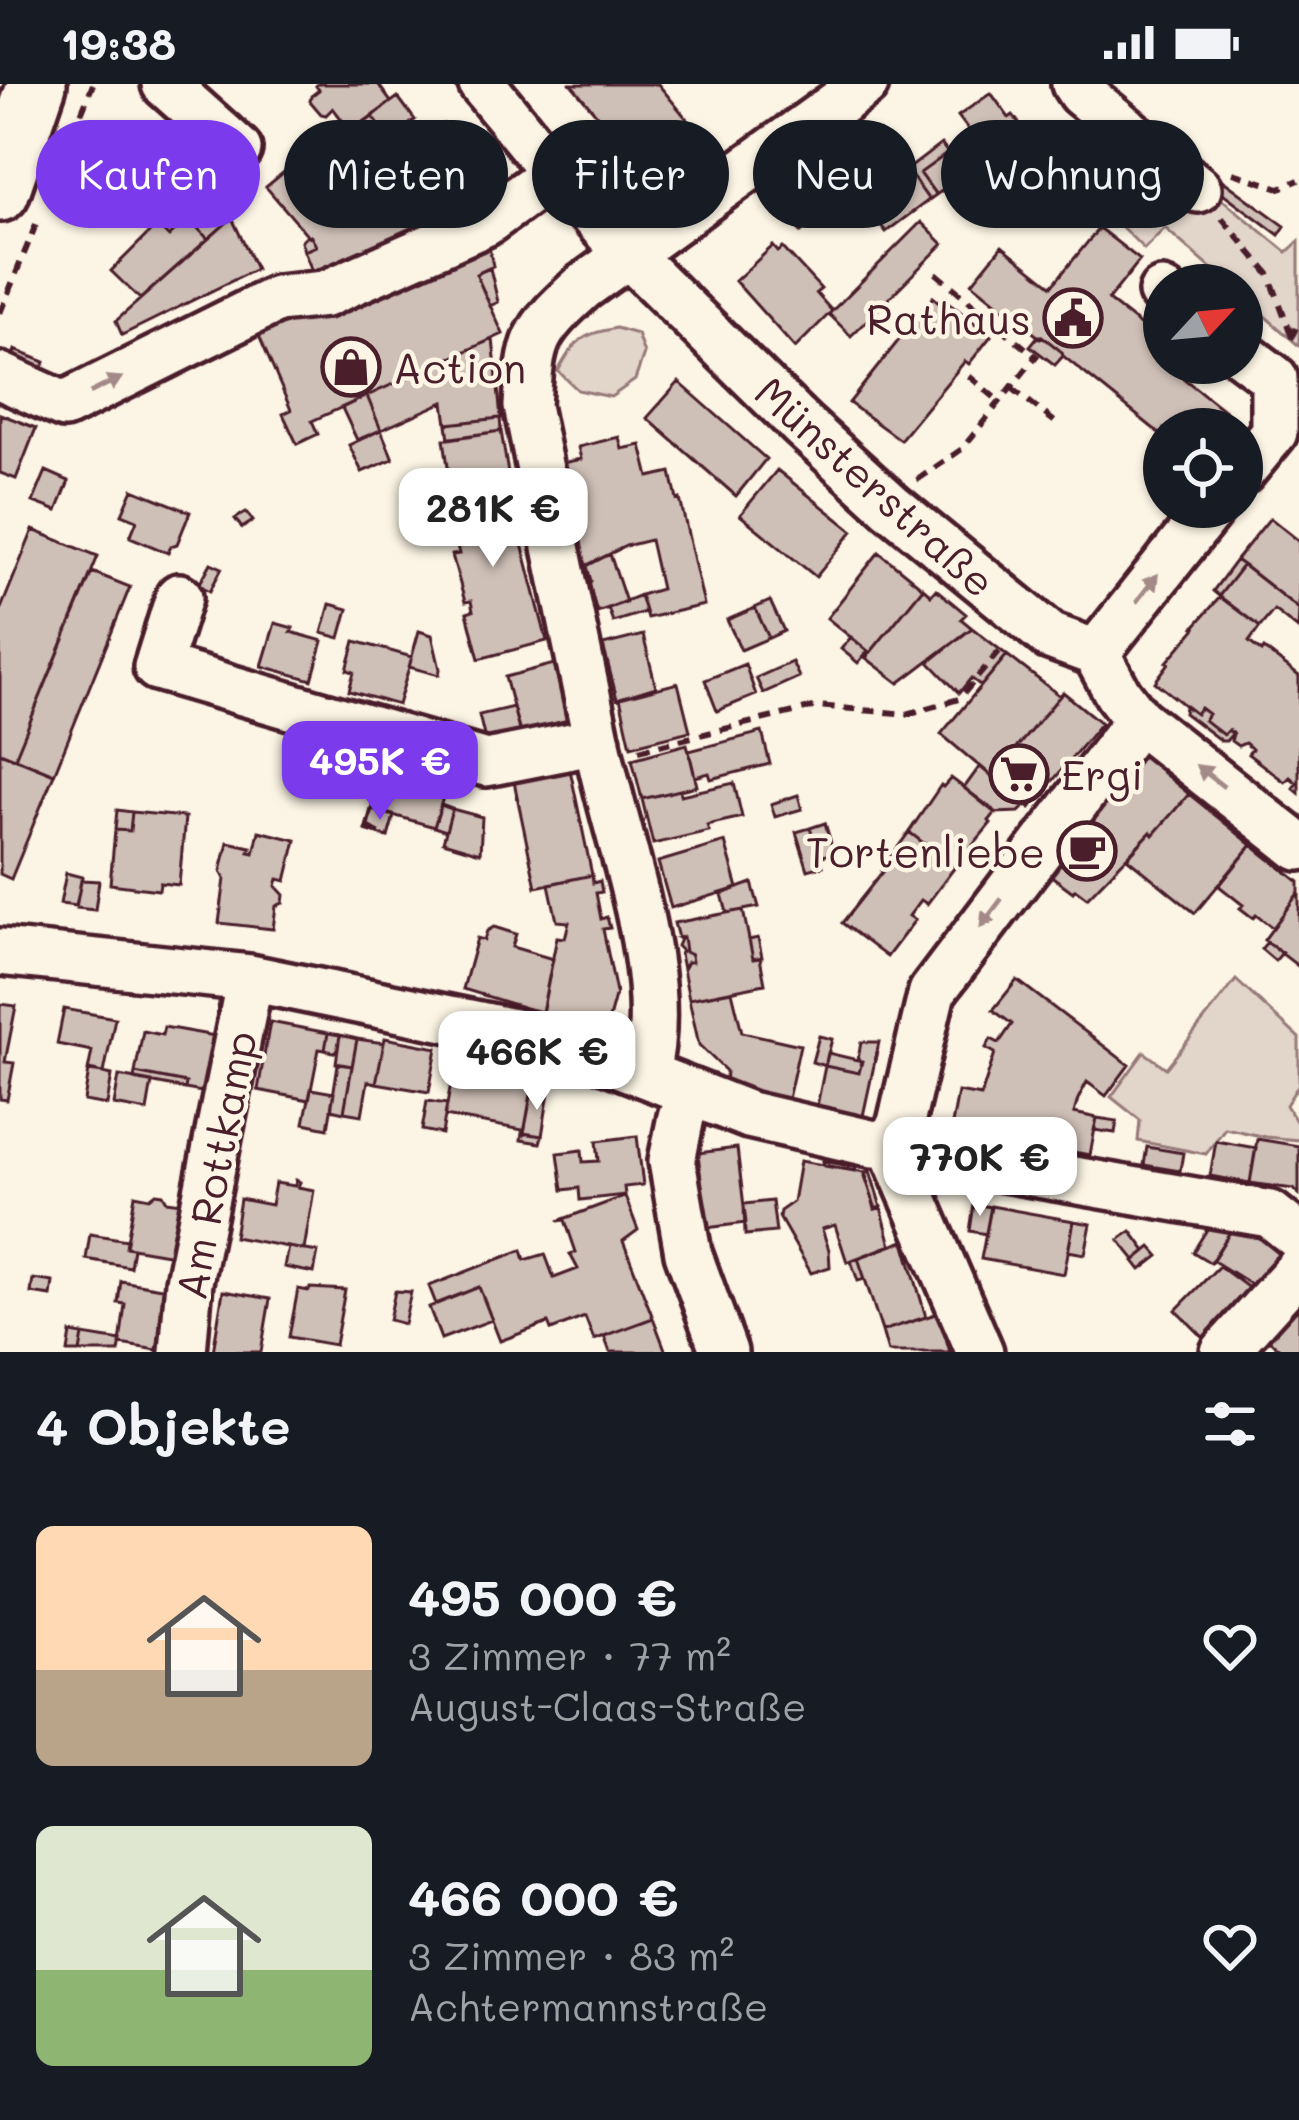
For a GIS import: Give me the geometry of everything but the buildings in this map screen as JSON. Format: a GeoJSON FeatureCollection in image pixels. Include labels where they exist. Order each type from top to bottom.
{"type":"FeatureCollection","features":[{"type":"Feature","properties":{"kind":"main road"},"geometry":{"type":"LineString","coordinates":[[0,192],[37,84]]}},
{"type":"Feature","properties":{"kind":"street"},"geometry":{"type":"LineString","coordinates":[[165,84],[205,120]]}},
{"type":"Feature","properties":{"kind":"street","name":"Münsterstraße"},"geometry":{"type":"LineString","coordinates":[[482,84],[532,146]]}},
{"type":"Feature","properties":{"kind":"street"},"geometry":{"type":"LineString","coordinates":[[646,1072],[652,1046],[650,968],[527,406],[530,358],[536,337],[552,315],[583,287],[865,84]]}},
{"type":"Feature","properties":{"kind":"street"},"geometry":{"type":"LineString","coordinates":[[1075,84],[1115,120]]}},
{"type":"Feature","properties":{"kind":"street"},"geometry":{"type":"LineString","coordinates":[[0,376],[64,405],[277,299],[325,294],[485,223],[532,189]]}},
{"type":"Feature","properties":{"kind":"street","name":"Münsterstraße"},"geometry":{"type":"LineString","coordinates":[[604,228],[891,506],[1050,636],[1096,652]]}},
{"type":"Feature","properties":{"kind":"street"},"geometry":{"type":"LineString","coordinates":[[1263,370],[1274,378],[1286,441]]}},
{"type":"Feature","properties":{"kind":"street"},"geometry":{"type":"LineString","coordinates":[[1195,528],[1096,652],[1138,720],[1299,847]]}},
{"type":"Feature","properties":{"kind":"street"},"geometry":{"type":"LineString","coordinates":[[179,597],[157,667],[486,763],[599,750]]}},
{"type":"Feature","properties":{"kind":"street"},"geometry":{"type":"LineString","coordinates":[[889,1141],[900,1127],[932,992],[1138,720]]}},
{"type":"Feature","properties":{"kind":"street"},"geometry":{"type":"LineString","coordinates":[[0,952],[250,978],[562,1042],[749,1115],[874,1144],[889,1141],[911,1152],[1270,1214],[1299,1237]]}},
{"type":"Feature","properties":{"kind":"street","name":"Am Rottkamp"},"geometry":{"type":"LineString","coordinates":[[183,1352],[190,1282],[250,978]]}},
{"type":"Feature","properties":{"kind":"street"},"geometry":{"type":"LineString","coordinates":[[690,1092],[672,1161],[688,1253],[724,1352]]}},
{"type":"Feature","properties":{"kind":"street"},"geometry":{"type":"LineString","coordinates":[[889,1141],[980,1352]]}},
{"type":"Feature","properties":{"kind":"street"},"geometry":{"type":"LineString","coordinates":[[1224,1352],[1299,1269]]}},
{"type":"Feature","properties":{"kind":"path"},"geometry":{"type":"LineString","coordinates":[[1204,181],[1214,167],[1280,188],[1299,180]]}},
{"type":"Feature","properties":{"kind":"path"},"geometry":{"type":"LineString","coordinates":[[1204,196],[1269,274],[1292,337]]}},
{"type":"Feature","properties":{"kind":"path"},"geometry":{"type":"LineString","coordinates":[[891,506],[910,484],[962,449],[1037,356],[936,273]]}},
{"type":"Feature","properties":{"kind":"path"},"geometry":{"type":"LineString","coordinates":[[969,376],[1000,402]]}},
{"type":"Feature","properties":{"kind":"path"},"geometry":{"type":"LineString","coordinates":[[1012,388],[1060,426]]}},
{"type":"Feature","properties":{"kind":"path"},"geometry":{"type":"LineString","coordinates":[[599,750],[818,706],[908,714],[959,699],[1028,618]]}},
{"type":"Feature","properties":{"kind":"shaded area"},"geometry":{"type":"Polygon","coordinates":[[[1087,89],[1125,120],[1095,120],[1087,89]]]}},
{"type":"Feature","properties":{"kind":"shaded area"},"geometry":{"type":"Polygon","coordinates":[[[1204,184],[1287,252],[1299,241],[1299,346],[1263,314],[1263,264],[1206,264],[1165,228],[1204,228],[1204,184]]]}},
{"type":"Feature","properties":{"kind":"shaded area"},"geometry":{"type":"Polygon","coordinates":[[[1123,228],[1165,228],[1144,249],[1123,228]]]}},
{"type":"Feature","properties":{"kind":"shaded area"},"geometry":{"type":"Polygon","coordinates":[[[616,328],[637,334],[644,354],[635,380],[611,397],[578,390],[558,371],[564,360],[581,340],[616,328]]]}},
{"type":"Feature","properties":{"kind":"shaded area"},"geometry":{"type":"Polygon","coordinates":[[[1236,980],[1299,1038],[1299,1084],[1286,1105],[1299,1126],[1299,1140],[1225,1128],[1206,1154],[1138,1141],[1140,1120],[1111,1097],[1144,1052],[1166,1068],[1236,980]]]}},
{"type":"Feature","properties":{"kind":"place","name":"Rathaus"},"geometry":{"type":"Point","coordinates":[1073,318]}},
{"type":"Feature","properties":{"kind":"place","name":"Action"},"geometry":{"type":"Point","coordinates":[351,367]}},
{"type":"Feature","properties":{"kind":"place","name":"Ergi"},"geometry":{"type":"Point","coordinates":[1019,774]}},
{"type":"Feature","properties":{"kind":"place","name":"Tortenliebe"},"geometry":{"type":"Point","coordinates":[1087,851]}}]}
